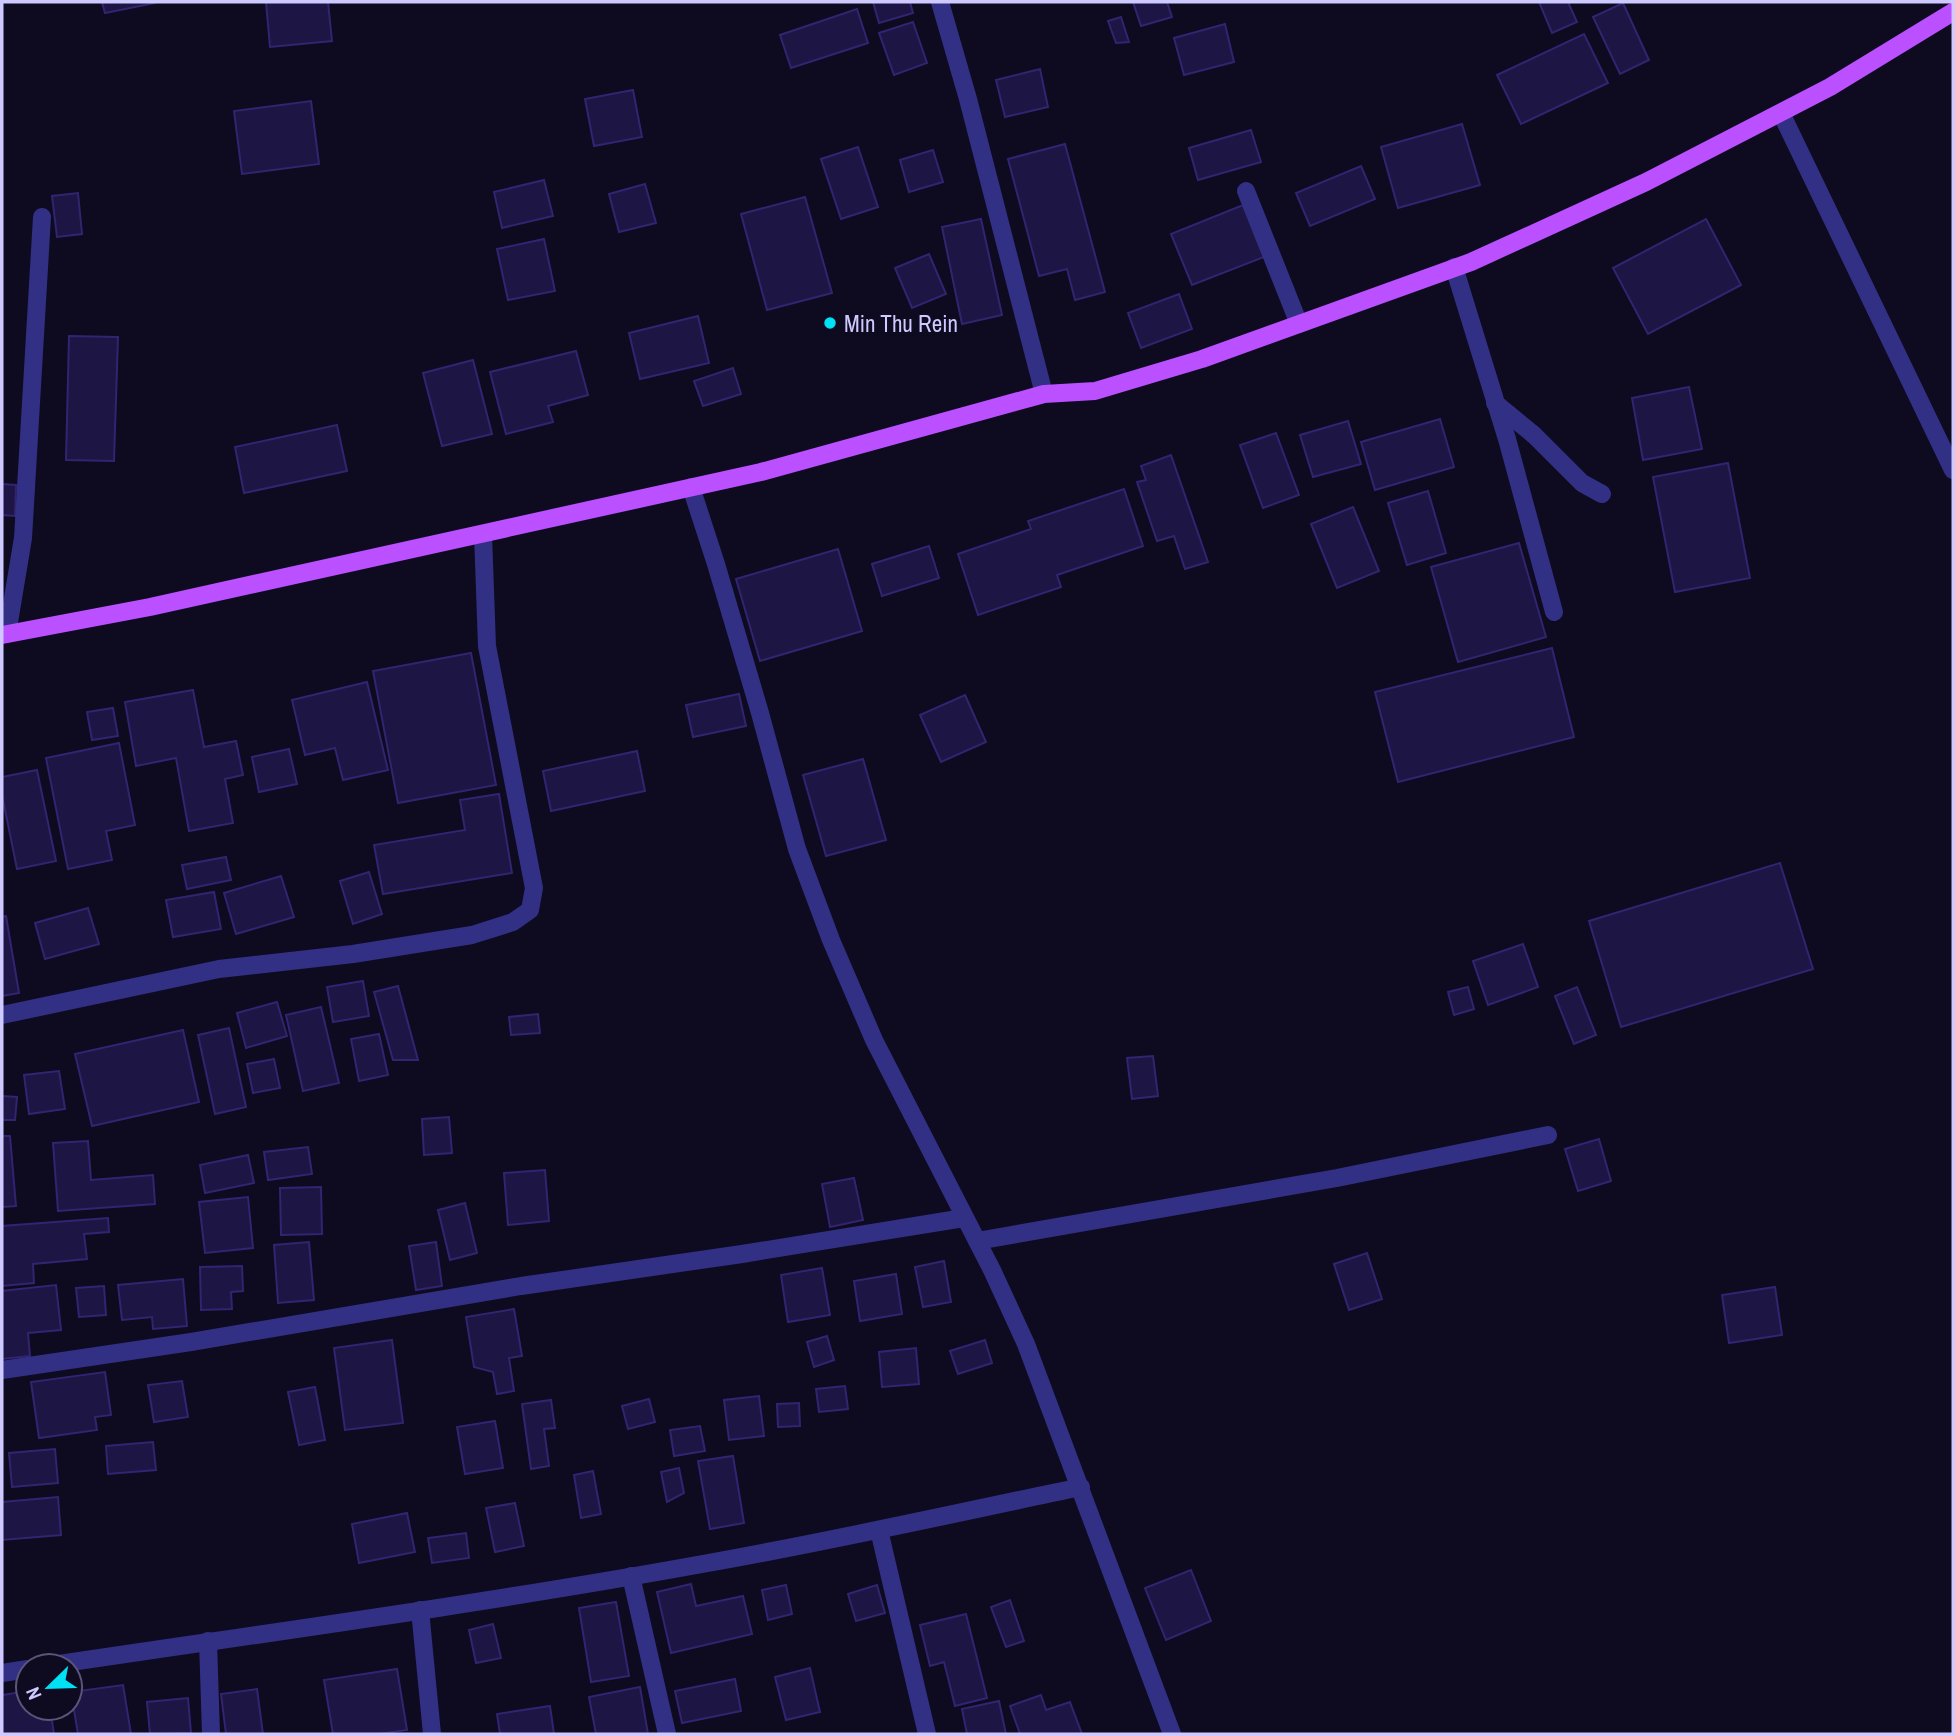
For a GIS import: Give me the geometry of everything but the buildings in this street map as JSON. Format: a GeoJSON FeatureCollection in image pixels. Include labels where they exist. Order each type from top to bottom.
{"type":"FeatureCollection","features":[{"type":"Feature","properties":{"kind":"main road"},"geometry":{"type":"LineString","coordinates":[[4,634],[150,607],[761,472],[1044,394],[1095,391],[1202,359],[1454,267],[1646,182],[1830,88],[1953,12]]}},
{"type":"Feature","properties":{"kind":"street"},"geometry":{"type":"LineString","coordinates":[[940,2],[968,99],[1044,394]]}},
{"type":"Feature","properties":{"kind":"street"},"geometry":{"type":"LineString","coordinates":[[1781,113],[1953,470]]}},
{"type":"Feature","properties":{"kind":"street"},"geometry":{"type":"LineString","coordinates":[[1246,191],[1299,324]]}},
{"type":"Feature","properties":{"kind":"street"},"geometry":{"type":"LineString","coordinates":[[4,634],[23,538],[42,217]]}},
{"type":"Feature","properties":{"kind":"street"},"geometry":{"type":"LineString","coordinates":[[1454,267],[1555,612]]}},
{"type":"Feature","properties":{"kind":"street"},"geometry":{"type":"LineString","coordinates":[[1495,404],[1534,435],[1582,483],[1602,494]]}},
{"type":"Feature","properties":{"kind":"street"},"geometry":{"type":"LineString","coordinates":[[691,487],[760,713],[797,849],[831,940],[874,1040],[1026,1343],[1172,1734]]}},
{"type":"Feature","properties":{"kind":"street"},"geometry":{"type":"LineString","coordinates":[[2,1016],[219,969],[353,954],[472,936],[513,922],[530,910],[534,888],[487,646],[483,534]]}},
{"type":"Feature","properties":{"kind":"street"},"geometry":{"type":"LineString","coordinates":[[977,1241],[1337,1178],[1548,1135]]}},
{"type":"Feature","properties":{"kind":"street"},"geometry":{"type":"LineString","coordinates":[[2,1370],[964,1218]]}},
{"type":"Feature","properties":{"kind":"street"},"geometry":{"type":"LineString","coordinates":[[84,1660],[631,1576],[879,1530],[1080,1487]]}},
{"type":"Feature","properties":{"kind":"street"},"geometry":{"type":"LineString","coordinates":[[879,1530],[927,1734]]}},
{"type":"Feature","properties":{"kind":"street"},"geometry":{"type":"LineString","coordinates":[[631,1576],[667,1734]]}},
{"type":"Feature","properties":{"kind":"street"},"geometry":{"type":"LineString","coordinates":[[420,1610],[432,1734]]}},
{"type":"Feature","properties":{"kind":"street"},"geometry":{"type":"LineString","coordinates":[[208,1642],[211,1734]]}},
{"type":"Feature","properties":{"kind":"place","name":"Min Thu Rein"},"geometry":{"type":"Point","coordinates":[830,323]}}]}
